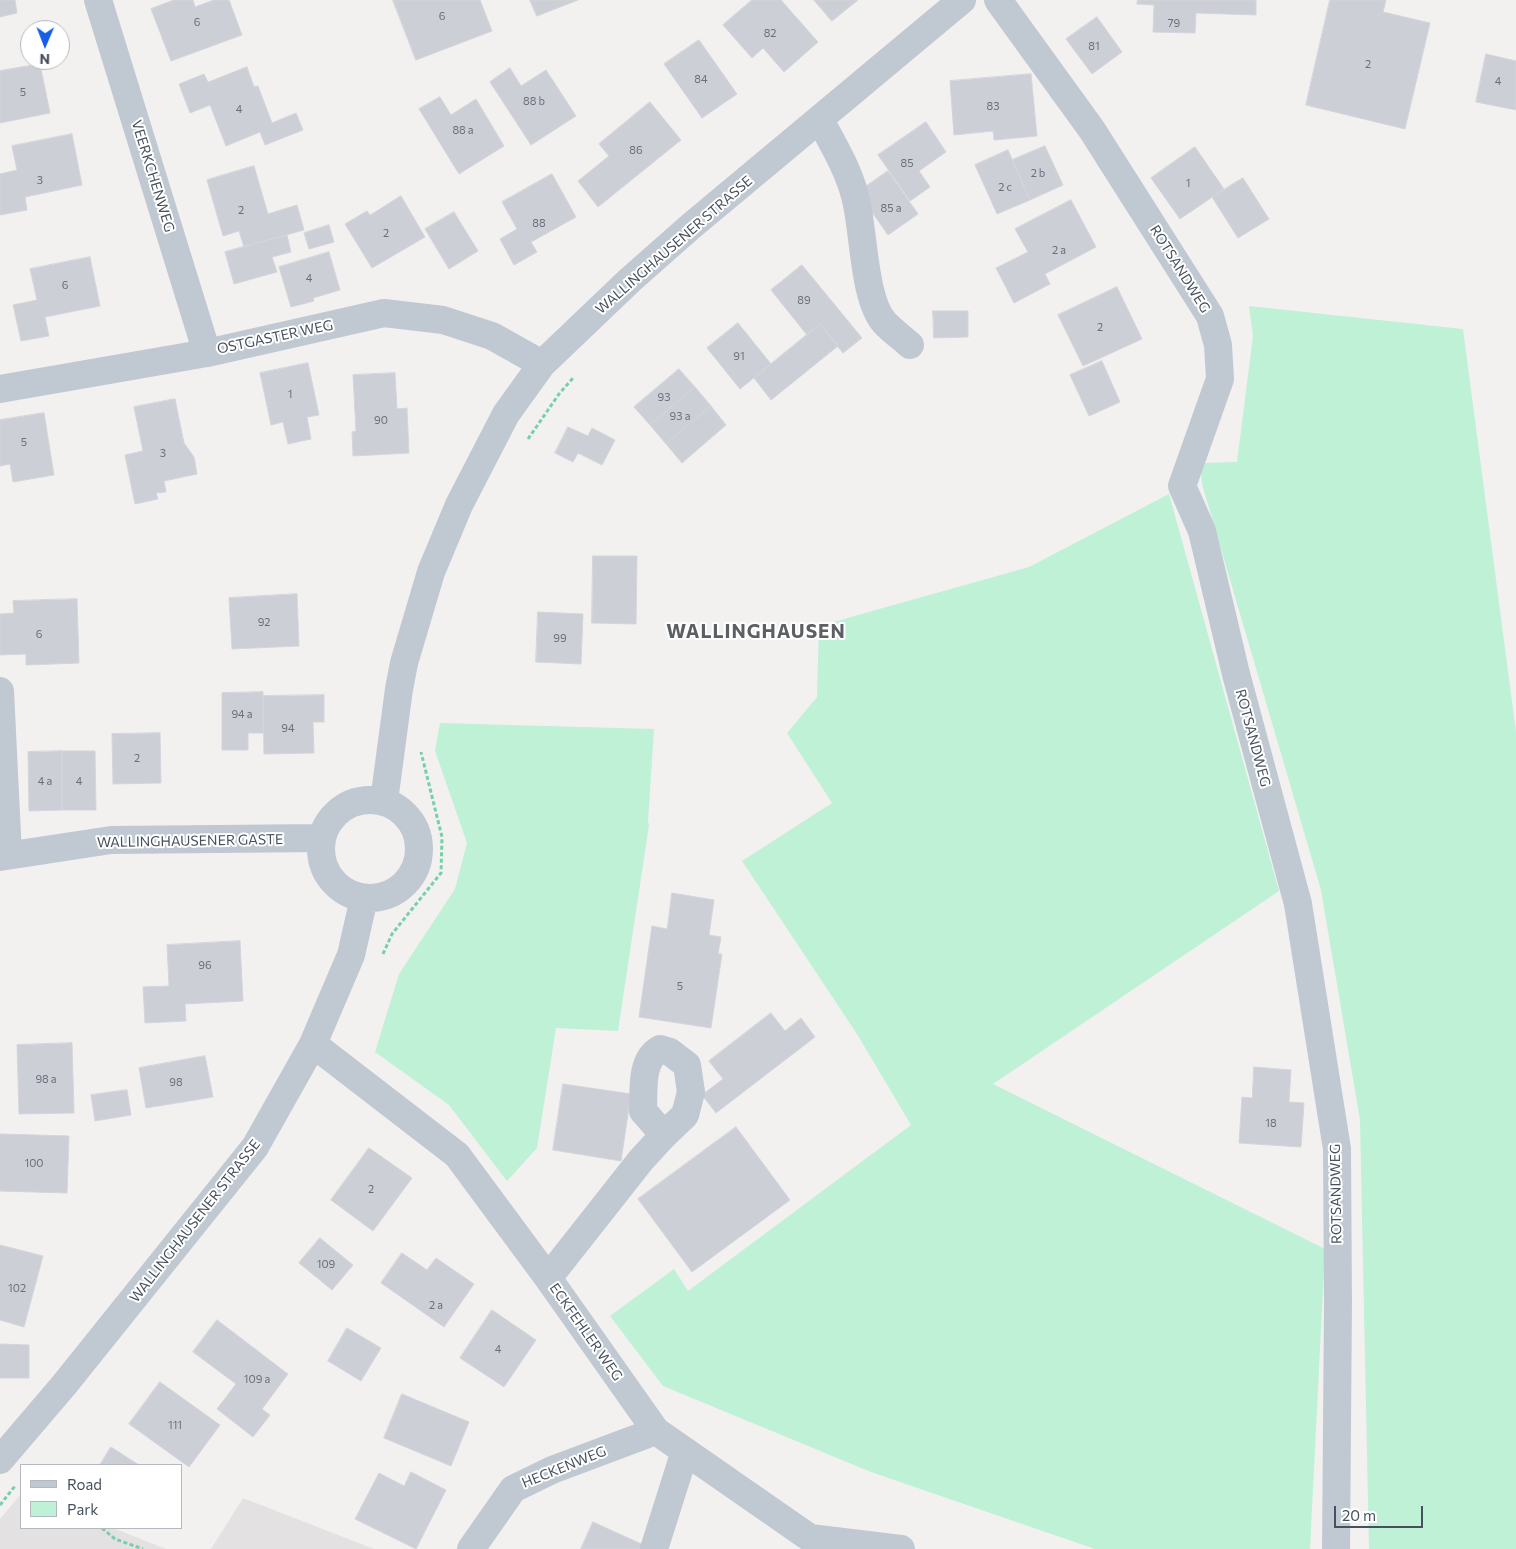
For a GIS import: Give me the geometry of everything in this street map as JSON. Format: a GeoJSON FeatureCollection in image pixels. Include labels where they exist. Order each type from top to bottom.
{"type":"FeatureCollection","features":[{"type":"Feature","properties":{"kind":"street","name":"VEERKCHENWEG"},"geometry":{"type":"LineString","coordinates":[[98,0],[207,352]]}},
{"type":"Feature","properties":{"kind":"street","name":"WALLINGHAUSENER STRASSE"},"geometry":{"type":"LineString","coordinates":[[384,801],[404,663],[431,572],[459,505],[502,422],[542,364],[630,280],[690,227],[962,0]]}},
{"type":"Feature","properties":{"kind":"street","name":"ROTSANDWEG"},"geometry":{"type":"LineString","coordinates":[[998,0],[1092,130],[1210,316],[1218,345],[1220,379],[1182,486],[1202,531],[1236,674],[1298,904],[1336,1149],[1338,1303],[1336,1549]]}},
{"type":"Feature","properties":{"kind":"street"},"geometry":{"type":"LineString","coordinates":[[820,120],[848,172],[855,194],[875,309],[884,322],[910,345]]}},
{"type":"Feature","properties":{"kind":"street","name":"OSTGASTER WEG"},"geometry":{"type":"LineString","coordinates":[[0,389],[207,352],[384,313],[443,320],[492,336],[542,364]]}},
{"type":"Feature","properties":{"kind":"street"},"geometry":{"type":"LineString","coordinates":[[0,691],[4,856]]}},
{"type":"Feature","properties":{"kind":"street"},"geometry":{"type":"LineString","coordinates":[[360,801],[384,801],[398,808],[410,819],[417,834],[419,850],[417,866],[409,880],[396,891],[381,897],[364,898],[348,894],[334,884],[325,871],[320,854],[322,838],[328,823],[338,811],[360,801]]}},
{"type":"Feature","properties":{"kind":"street","name":"WALLINGHAUSENER GASTE"},"geometry":{"type":"LineString","coordinates":[[4,856],[111,840],[322,838]]}},
{"type":"Feature","properties":{"kind":"street","name":"WALLINGHAUSENER STRASSE"},"geometry":{"type":"LineString","coordinates":[[0,1460],[64,1384],[255,1147],[313,1044],[351,955],[364,898]]}},
{"type":"Feature","properties":{"kind":"street","name":"ECKFEHLER WEG"},"geometry":{"type":"LineString","coordinates":[[313,1044],[457,1154],[548,1278],[656,1431],[808,1543],[901,1549]]}},
{"type":"Feature","properties":{"kind":"street"},"geometry":{"type":"LineString","coordinates":[[548,1278],[641,1160],[664,1134]]}},
{"type":"Feature","properties":{"kind":"street","name":"HECKENWEG"},"geometry":{"type":"LineString","coordinates":[[471,1549],[513,1489],[552,1470],[656,1431]]}},
{"type":"Feature","properties":{"kind":"street"},"geometry":{"type":"LineString","coordinates":[[654,1549],[685,1451]]}},
{"type":"Feature","properties":{"kind":"path"},"geometry":{"type":"LineString","coordinates":[[525,443],[576,373]]}},
{"type":"Feature","properties":{"kind":"path"},"geometry":{"type":"LineString","coordinates":[[380,961],[392,934],[441,873],[442,837],[419,744]]}},
{"type":"Feature","properties":{"kind":"path"},"geometry":{"type":"LineString","coordinates":[[0,1505],[16,1485]]}},
{"type":"Feature","properties":{"kind":"path"},"geometry":{"type":"LineString","coordinates":[[103,1529],[115,1538],[143,1549]]}},
{"type":"Feature","properties":{"kind":"shaded area"},"geometry":{"type":"Polygon","coordinates":[[[20,1495],[20,1529],[116,1529],[166,1549],[0,1549],[0,1519],[20,1495]]]}},
{"type":"Feature","properties":{"kind":"shaded area"},"geometry":{"type":"Polygon","coordinates":[[[243,1498],[374,1549],[211,1549],[243,1498]]]}},
{"type":"Feature","properties":{"kind":"green space"},"geometry":{"type":"Polygon","coordinates":[[[1249,306],[1463,329],[1516,732],[1516,1549],[1369,1549],[1360,1120],[1321,890],[1202,484],[1200,463],[1237,462],[1253,336],[1249,306]]]}},
{"type":"Feature","properties":{"kind":"green space"},"geometry":{"type":"Polygon","coordinates":[[[1169,494],[1279,891],[993,1084],[1325,1249],[1310,1549],[1095,1549],[871,1472],[663,1386],[610,1316],[674,1269],[688,1291],[911,1125],[857,1034],[742,861],[832,803],[787,733],[817,697],[819,626],[1029,567],[1169,494]]]}},
{"type":"Feature","properties":{"kind":"green space"},"geometry":{"type":"Polygon","coordinates":[[[440,723],[654,729],[649,825],[618,1031],[556,1028],[537,1148],[507,1181],[449,1105],[375,1052],[399,974],[455,889],[467,843],[435,751],[440,723]]]}},
{"type":"Feature","properties":{"kind":"building"},"geometry":{"type":"Polygon","coordinates":[[[0,0],[15,0],[17,13],[0,17],[0,0]]]}},
{"type":"Feature","properties":{"kind":"building"},"geometry":{"type":"Polygon","coordinates":[[[174,0],[193,0],[195,7],[214,0],[229,0],[242,35],[171,61],[151,9],[174,0]]]}},
{"type":"Feature","properties":{"kind":"building"},"geometry":{"type":"Polygon","coordinates":[[[393,0],[480,0],[492,31],[416,60],[393,0]]]}},
{"type":"Feature","properties":{"kind":"building"},"geometry":{"type":"Polygon","coordinates":[[[530,0],[578,0],[537,16],[530,0]]]}},
{"type":"Feature","properties":{"kind":"building"},"geometry":{"type":"Polygon","coordinates":[[[752,0],[781,0],[818,42],[784,72],[763,48],[752,58],[723,25],[752,0]]]}},
{"type":"Feature","properties":{"kind":"building"},"geometry":{"type":"Polygon","coordinates":[[[814,0],[858,0],[832,21],[814,0]]]}},
{"type":"Feature","properties":{"kind":"building"},"geometry":{"type":"Polygon","coordinates":[[[1138,0],[1256,0],[1256,15],[1196,13],[1195,33],[1153,32],[1154,5],[1137,4],[1138,0]]]}},
{"type":"Feature","properties":{"kind":"building"},"geometry":{"type":"Polygon","coordinates":[[[1330,0],[1386,0],[1383,12],[1430,23],[1405,129],[1306,105],[1330,0]]]}},
{"type":"Feature","properties":{"kind":"building"},"geometry":{"type":"Polygon","coordinates":[[[1097,17],[1122,52],[1092,74],[1066,39],[1097,17]]]}},
{"type":"Feature","properties":{"kind":"building"},"geometry":{"type":"Polygon","coordinates":[[[699,40],[737,94],[702,118],[664,64],[699,40]]]}},
{"type":"Feature","properties":{"kind":"building"},"geometry":{"type":"Polygon","coordinates":[[[1486,54],[1516,61],[1516,110],[1476,102],[1486,54]]]}},
{"type":"Feature","properties":{"kind":"building"},"geometry":{"type":"Polygon","coordinates":[[[247,67],[254,87],[258,86],[272,123],[296,113],[303,130],[265,145],[260,132],[226,146],[210,105],[190,113],[179,84],[204,74],[208,82],[247,67]]]}},
{"type":"Feature","properties":{"kind":"building"},"geometry":{"type":"Polygon","coordinates":[[[20,68],[20,70],[41,70],[50,113],[0,123],[0,71],[20,68]]]}},
{"type":"Feature","properties":{"kind":"building"},"geometry":{"type":"Polygon","coordinates":[[[510,68],[521,86],[546,70],[576,116],[531,145],[490,82],[510,68]]]}},
{"type":"Feature","properties":{"kind":"building"},"geometry":{"type":"Polygon","coordinates":[[[1031,74],[1037,136],[994,140],[993,131],[954,135],[950,81],[1031,74]]]}},
{"type":"Feature","properties":{"kind":"building"},"geometry":{"type":"Polygon","coordinates":[[[440,97],[451,115],[476,99],[504,146],[459,174],[419,109],[440,97]]]}},
{"type":"Feature","properties":{"kind":"building"},"geometry":{"type":"Polygon","coordinates":[[[650,102],[681,140],[598,207],[578,181],[609,156],[599,144],[650,102]]]}},
{"type":"Feature","properties":{"kind":"building"},"geometry":{"type":"Polygon","coordinates":[[[926,122],[946,152],[919,171],[930,187],[910,201],[878,155],[926,122]]]}},
{"type":"Feature","properties":{"kind":"building"},"geometry":{"type":"Polygon","coordinates":[[[72,134],[82,185],[25,197],[27,210],[0,215],[0,174],[17,170],[12,146],[72,134]]]}},
{"type":"Feature","properties":{"kind":"building"},"geometry":{"type":"Polygon","coordinates":[[[1045,146],[1063,185],[1030,200],[1012,160],[1045,146]]]}},
{"type":"Feature","properties":{"kind":"building"},"geometry":{"type":"Polygon","coordinates":[[[1195,147],[1224,189],[1180,219],[1151,178],[1195,147]]]}},
{"type":"Feature","properties":{"kind":"building"},"geometry":{"type":"Polygon","coordinates":[[[1008,150],[1030,200],[997,214],[975,165],[1008,150]]]}},
{"type":"Feature","properties":{"kind":"building"},"geometry":{"type":"Polygon","coordinates":[[[254,166],[268,214],[297,205],[304,230],[244,247],[239,231],[223,236],[207,180],[254,166]]]}},
{"type":"Feature","properties":{"kind":"building"},"geometry":{"type":"Polygon","coordinates":[[[888,171],[918,214],[888,235],[858,192],[888,171]]]}},
{"type":"Feature","properties":{"kind":"building"},"geometry":{"type":"Polygon","coordinates":[[[552,174],[576,217],[531,242],[537,252],[514,265],[500,239],[517,229],[502,202],[552,174]]]}},
{"type":"Feature","properties":{"kind":"building"},"geometry":{"type":"Polygon","coordinates":[[[1243,178],[1269,219],[1238,238],[1212,197],[1243,178]]]}},
{"type":"Feature","properties":{"kind":"building"},"geometry":{"type":"Polygon","coordinates":[[[401,196],[425,237],[372,268],[345,224],[367,211],[370,215],[401,196]]]}},
{"type":"Feature","properties":{"kind":"building"},"geometry":{"type":"Polygon","coordinates":[[[1071,200],[1096,247],[1045,274],[1050,284],[1014,303],[996,268],[1028,252],[1015,229],[1071,200]]]}},
{"type":"Feature","properties":{"kind":"building"},"geometry":{"type":"Polygon","coordinates":[[[454,212],[478,251],[449,269],[425,229],[454,212]]]}},
{"type":"Feature","properties":{"kind":"building"},"geometry":{"type":"Polygon","coordinates":[[[329,225],[334,242],[309,249],[304,233],[329,225]]]}},
{"type":"Feature","properties":{"kind":"building"},"geometry":{"type":"Polygon","coordinates":[[[287,235],[291,252],[272,257],[277,272],[234,284],[225,252],[287,235]]]}},
{"type":"Feature","properties":{"kind":"building"},"geometry":{"type":"Polygon","coordinates":[[[329,252],[340,290],[313,298],[314,301],[291,307],[279,267],[329,252]]]}},
{"type":"Feature","properties":{"kind":"building"},"geometry":{"type":"Polygon","coordinates":[[[90,257],[100,306],[45,317],[49,336],[21,341],[13,305],[37,300],[30,269],[90,257]]]}},
{"type":"Feature","properties":{"kind":"building"},"geometry":{"type":"Polygon","coordinates":[[[802,265],[862,338],[843,353],[820,324],[807,335],[771,290],[802,265]]]}},
{"type":"Feature","properties":{"kind":"building"},"geometry":{"type":"Polygon","coordinates":[[[1117,287],[1142,339],[1083,366],[1058,315],[1117,287]]]}},
{"type":"Feature","properties":{"kind":"building"},"geometry":{"type":"Polygon","coordinates":[[[933,311],[968,311],[968,337],[934,338],[933,311]]]}},
{"type":"Feature","properties":{"kind":"building"},"geometry":{"type":"Polygon","coordinates":[[[738,323],[771,364],[740,389],[707,348],[738,323]]]}},
{"type":"Feature","properties":{"kind":"building"},"geometry":{"type":"Polygon","coordinates":[[[820,324],[838,346],[771,400],[754,378],[820,324]]]}},
{"type":"Feature","properties":{"kind":"building"},"geometry":{"type":"Polygon","coordinates":[[[1102,361],[1120,402],[1089,416],[1070,375],[1102,361]]]}},
{"type":"Feature","properties":{"kind":"building"},"geometry":{"type":"Polygon","coordinates":[[[308,363],[319,415],[307,417],[311,439],[288,444],[283,422],[271,425],[260,373],[308,363]]]}},
{"type":"Feature","properties":{"kind":"building"},"geometry":{"type":"Polygon","coordinates":[[[679,369],[695,387],[650,425],[634,407],[679,369]]]}},
{"type":"Feature","properties":{"kind":"building"},"geometry":{"type":"Polygon","coordinates":[[[395,373],[397,409],[407,408],[409,453],[353,456],[352,432],[356,431],[353,375],[395,373]]]}},
{"type":"Feature","properties":{"kind":"building"},"geometry":{"type":"Polygon","coordinates":[[[695,387],[711,406],[666,444],[650,425],[695,387]]]}},
{"type":"Feature","properties":{"kind":"building"},"geometry":{"type":"Polygon","coordinates":[[[175,399],[184,443],[194,457],[197,474],[164,481],[166,492],[156,493],[158,499],[135,504],[125,455],[143,451],[134,407],[175,399]]]}},
{"type":"Feature","properties":{"kind":"building"},"geometry":{"type":"Polygon","coordinates":[[[711,406],[726,425],[682,463],[666,444],[711,406]]]}},
{"type":"Feature","properties":{"kind":"building"},"geometry":{"type":"Polygon","coordinates":[[[44,413],[54,475],[13,482],[10,464],[0,466],[0,420],[44,413]]]}},
{"type":"Feature","properties":{"kind":"building"},"geometry":{"type":"Polygon","coordinates":[[[568,427],[588,436],[592,428],[615,440],[602,465],[578,453],[573,462],[555,453],[568,427]]]}},
{"type":"Feature","properties":{"kind":"building"},"geometry":{"type":"Polygon","coordinates":[[[593,556],[637,556],[636,624],[592,623],[593,556]]]}},
{"type":"Feature","properties":{"kind":"building"},"geometry":{"type":"Polygon","coordinates":[[[297,594],[299,646],[232,649],[229,598],[297,594]]]}},
{"type":"Feature","properties":{"kind":"building"},"geometry":{"type":"Polygon","coordinates":[[[77,599],[79,663],[26,665],[26,654],[0,655],[0,614],[14,613],[13,601],[77,599]]]}},
{"type":"Feature","properties":{"kind":"building"},"geometry":{"type":"Polygon","coordinates":[[[538,612],[583,614],[581,664],[536,662],[538,612]]]}},
{"type":"Feature","properties":{"kind":"building"},"geometry":{"type":"Polygon","coordinates":[[[263,692],[263,733],[248,733],[248,750],[222,750],[222,693],[263,692]]]}},
{"type":"Feature","properties":{"kind":"building"},"geometry":{"type":"Polygon","coordinates":[[[324,695],[324,722],[313,722],[314,753],[264,754],[263,696],[324,695]]]}},
{"type":"Feature","properties":{"kind":"building"},"geometry":{"type":"Polygon","coordinates":[[[160,733],[161,783],[113,784],[112,734],[160,733]]]}},
{"type":"Feature","properties":{"kind":"building"},"geometry":{"type":"Polygon","coordinates":[[[62,751],[95,751],[96,810],[62,810],[62,751]]]}},
{"type":"Feature","properties":{"kind":"building"},"geometry":{"type":"Polygon","coordinates":[[[62,751],[62,810],[29,811],[28,752],[62,751]]]}},
{"type":"Feature","properties":{"kind":"building"},"geometry":{"type":"Polygon","coordinates":[[[672,893],[714,900],[709,935],[721,937],[718,954],[722,954],[711,1028],[639,1017],[652,926],[667,929],[672,893]]]}},
{"type":"Feature","properties":{"kind":"building"},"geometry":{"type":"Polygon","coordinates":[[[240,941],[243,1001],[185,1004],[186,1021],[145,1023],[143,987],[169,986],[167,945],[240,941]]]}},
{"type":"Feature","properties":{"kind":"building"},"geometry":{"type":"Polygon","coordinates":[[[771,1013],[785,1031],[801,1018],[815,1037],[716,1113],[702,1095],[723,1079],[709,1061],[771,1013]]]}},
{"type":"Feature","properties":{"kind":"building"},"geometry":{"type":"Polygon","coordinates":[[[72,1043],[74,1113],[19,1114],[17,1045],[72,1043]]]}},
{"type":"Feature","properties":{"kind":"building"},"geometry":{"type":"Polygon","coordinates":[[[205,1056],[213,1097],[146,1108],[139,1068],[205,1056]]]}},
{"type":"Feature","properties":{"kind":"building"},"geometry":{"type":"Polygon","coordinates":[[[1254,1067],[1291,1070],[1289,1102],[1304,1103],[1301,1147],[1239,1143],[1242,1097],[1252,1098],[1254,1067]]]}},
{"type":"Feature","properties":{"kind":"building"},"geometry":{"type":"Polygon","coordinates":[[[563,1084],[631,1094],[621,1161],[553,1150],[563,1084]]]}},
{"type":"Feature","properties":{"kind":"building"},"geometry":{"type":"Polygon","coordinates":[[[127,1090],[131,1115],[95,1121],[91,1095],[127,1090]]]}},
{"type":"Feature","properties":{"kind":"building"},"geometry":{"type":"Polygon","coordinates":[[[736,1127],[790,1200],[692,1272],[638,1199],[736,1127]]]}},
{"type":"Feature","properties":{"kind":"building"},"geometry":{"type":"Polygon","coordinates":[[[0,1134],[69,1136],[67,1193],[0,1191],[0,1134]]]}},
{"type":"Feature","properties":{"kind":"building"},"geometry":{"type":"Polygon","coordinates":[[[369,1148],[412,1178],[373,1231],[331,1200],[369,1148]]]}},
{"type":"Feature","properties":{"kind":"building"},"geometry":{"type":"Polygon","coordinates":[[[320,1238],[353,1265],[332,1290],[299,1263],[320,1238]]]}},
{"type":"Feature","properties":{"kind":"building"},"geometry":{"type":"Polygon","coordinates":[[[0,1245],[43,1256],[24,1327],[0,1320],[0,1245]]]}},
{"type":"Feature","properties":{"kind":"building"},"geometry":{"type":"Polygon","coordinates":[[[402,1253],[427,1270],[436,1258],[474,1284],[444,1327],[381,1283],[402,1253]]]}},
{"type":"Feature","properties":{"kind":"building"},"geometry":{"type":"Polygon","coordinates":[[[492,1310],[536,1340],[504,1387],[460,1358],[492,1310]]]}},
{"type":"Feature","properties":{"kind":"building"},"geometry":{"type":"Polygon","coordinates":[[[217,1320],[288,1374],[262,1409],[270,1415],[253,1437],[217,1409],[236,1384],[193,1352],[217,1320]]]}},
{"type":"Feature","properties":{"kind":"building"},"geometry":{"type":"Polygon","coordinates":[[[347,1328],[381,1348],[361,1381],[328,1361],[347,1328]]]}},
{"type":"Feature","properties":{"kind":"building"},"geometry":{"type":"Polygon","coordinates":[[[0,1344],[29,1345],[29,1378],[0,1378],[0,1344]]]}},
{"type":"Feature","properties":{"kind":"building"},"geometry":{"type":"Polygon","coordinates":[[[160,1382],[220,1425],[189,1467],[129,1424],[160,1382]]]}},
{"type":"Feature","properties":{"kind":"building"},"geometry":{"type":"Polygon","coordinates":[[[402,1394],[469,1422],[451,1466],[384,1438],[402,1394]]]}},
{"type":"Feature","properties":{"kind":"building"},"geometry":{"type":"Polygon","coordinates":[[[111,1447],[137,1464],[101,1464],[111,1447]]]}},
{"type":"Feature","properties":{"kind":"building"},"geometry":{"type":"Polygon","coordinates":[[[411,1472],[446,1490],[416,1549],[355,1519],[379,1473],[404,1486],[411,1472]]]}},
{"type":"Feature","properties":{"kind":"building"},"geometry":{"type":"Polygon","coordinates":[[[593,1522],[648,1547],[648,1549],[581,1549],[593,1522]]]}},
{"type":"Feature","properties":{"kind":"district","name":"WALLINGHAUSEN"},"geometry":{"type":"Point","coordinates":[756,632]}}]}
